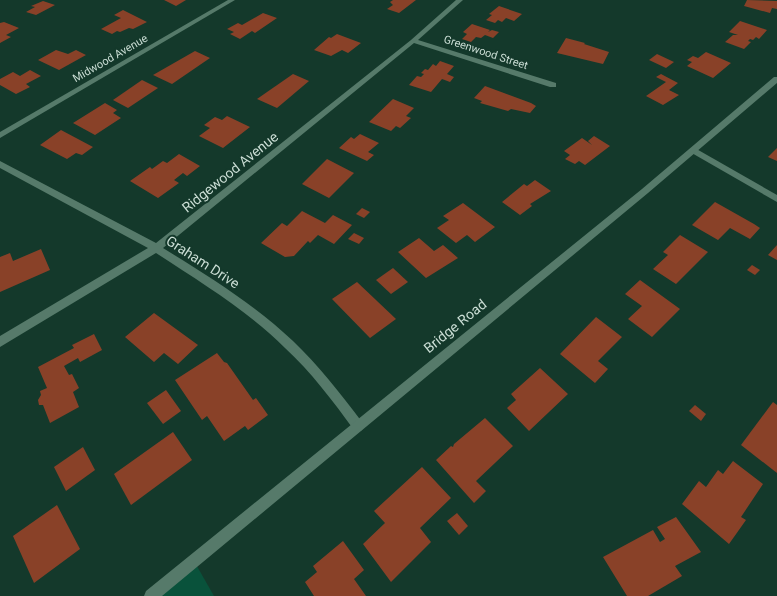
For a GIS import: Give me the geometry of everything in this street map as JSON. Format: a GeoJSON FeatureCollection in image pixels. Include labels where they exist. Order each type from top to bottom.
{"type":"FeatureCollection","features":[{"type":"Feature","properties":{"kind":"street","name":"Midwood Avenue"},"geometry":{"type":"LineString","coordinates":[[0,135],[232,0]]}},
{"type":"Feature","properties":{"kind":"street","name":"Ridgewood Avenue"},"geometry":{"type":"LineString","coordinates":[[0,342],[156,248],[178,232],[413,41],[460,0]]}},
{"type":"Feature","properties":{"kind":"street","name":"Greenwood Street"},"geometry":{"type":"LineString","coordinates":[[413,41],[553,85]]}},
{"type":"Feature","properties":{"kind":"street","name":"Bridge Road"},"geometry":{"type":"LineString","coordinates":[[152,596],[777,79]]}},
{"type":"Feature","properties":{"kind":"street"},"geometry":{"type":"LineString","coordinates":[[692,150],[777,199]]}},
{"type":"Feature","properties":{"kind":"street","name":"Graham Drive"},"geometry":{"type":"LineString","coordinates":[[0,164],[156,248],[233,298],[289,344],[338,399],[358,426]]}},
{"type":"Feature","properties":{"kind":"green space"},"geometry":{"type":"Polygon","coordinates":[[[194,561],[214,596],[151,596],[194,561]]]}},
{"type":"Feature","properties":{"kind":"building"},"geometry":{"type":"Polygon","coordinates":[[[164,0],[186,0],[176,6],[164,0]]]}},
{"type":"Feature","properties":{"kind":"building"},"geometry":{"type":"Polygon","coordinates":[[[393,0],[416,0],[399,13],[387,9],[393,5],[390,2],[393,0]]]}},
{"type":"Feature","properties":{"kind":"building"},"geometry":{"type":"Polygon","coordinates":[[[747,0],[777,1],[777,9],[772,8],[770,13],[744,6],[747,0]]]}},
{"type":"Feature","properties":{"kind":"building"},"geometry":{"type":"Polygon","coordinates":[[[43,1],[55,5],[36,15],[26,12],[35,7],[31,6],[43,1]]]}},
{"type":"Feature","properties":{"kind":"building"},"geometry":{"type":"Polygon","coordinates":[[[499,6],[522,14],[514,21],[506,18],[502,22],[498,20],[495,23],[486,20],[492,15],[489,14],[499,6]]]}},
{"type":"Feature","properties":{"kind":"building"},"geometry":{"type":"Polygon","coordinates":[[[123,10],[147,22],[133,29],[129,28],[112,34],[101,29],[121,18],[114,15],[123,10]]]}},
{"type":"Feature","properties":{"kind":"building"},"geometry":{"type":"Polygon","coordinates":[[[263,13],[277,18],[255,33],[252,31],[240,39],[230,34],[234,32],[227,29],[238,23],[242,25],[263,13]]]}},
{"type":"Feature","properties":{"kind":"building"},"geometry":{"type":"Polygon","coordinates":[[[740,21],[767,30],[759,39],[756,37],[753,40],[750,39],[748,41],[751,42],[744,49],[725,42],[733,35],[738,35],[729,32],[740,21]]]}},
{"type":"Feature","properties":{"kind":"building"},"geometry":{"type":"Polygon","coordinates":[[[4,22],[19,28],[6,35],[11,37],[0,43],[0,23],[4,22]]]}},
{"type":"Feature","properties":{"kind":"building"},"geometry":{"type":"Polygon","coordinates":[[[472,24],[490,30],[488,32],[492,30],[499,32],[493,38],[485,35],[481,38],[476,37],[471,42],[462,39],[467,34],[463,32],[472,24]]]}},
{"type":"Feature","properties":{"kind":"building"},"geometry":{"type":"Polygon","coordinates":[[[337,34],[361,43],[348,53],[342,50],[331,56],[314,50],[329,37],[331,38],[337,34]]]}},
{"type":"Feature","properties":{"kind":"building"},"geometry":{"type":"Polygon","coordinates":[[[566,38],[609,52],[603,64],[557,53],[566,38]]]}},
{"type":"Feature","properties":{"kind":"building"},"geometry":{"type":"Polygon","coordinates":[[[56,50],[68,54],[76,50],[86,55],[59,70],[38,60],[56,50]]]}},
{"type":"Feature","properties":{"kind":"building"},"geometry":{"type":"Polygon","coordinates":[[[195,51],[210,58],[172,84],[153,75],[195,51]]]}},
{"type":"Feature","properties":{"kind":"building"},"geometry":{"type":"Polygon","coordinates":[[[706,52],[731,63],[713,78],[687,66],[692,62],[687,60],[693,56],[698,58],[706,52]]]}},
{"type":"Feature","properties":{"kind":"building"},"geometry":{"type":"Polygon","coordinates":[[[657,54],[674,62],[666,68],[649,60],[657,54]]]}},
{"type":"Feature","properties":{"kind":"building"},"geometry":{"type":"Polygon","coordinates":[[[440,61],[454,66],[447,74],[454,77],[450,82],[442,79],[431,92],[409,85],[417,76],[421,77],[424,74],[421,73],[425,69],[428,70],[433,64],[436,66],[440,61]]]}},
{"type":"Feature","properties":{"kind":"building"},"geometry":{"type":"Polygon","coordinates":[[[30,70],[41,76],[26,84],[30,87],[16,94],[0,85],[0,79],[13,72],[20,76],[30,70]]]}},
{"type":"Feature","properties":{"kind":"building"},"geometry":{"type":"Polygon","coordinates":[[[293,74],[309,81],[277,108],[257,99],[293,74]]]}},
{"type":"Feature","properties":{"kind":"building"},"geometry":{"type":"Polygon","coordinates":[[[661,74],[678,83],[669,90],[679,95],[663,105],[646,96],[666,82],[656,77],[661,74]]]}},
{"type":"Feature","properties":{"kind":"building"},"geometry":{"type":"Polygon","coordinates":[[[142,80],[158,88],[128,108],[113,100],[142,80]]]}},
{"type":"Feature","properties":{"kind":"building"},"geometry":{"type":"Polygon","coordinates":[[[485,86],[536,106],[530,113],[511,109],[508,111],[480,103],[482,101],[474,98],[485,86]]]}},
{"type":"Feature","properties":{"kind":"building"},"geometry":{"type":"Polygon","coordinates":[[[393,99],[414,108],[406,116],[411,118],[400,128],[396,126],[391,131],[369,122],[393,99]]]}},
{"type":"Feature","properties":{"kind":"building"},"geometry":{"type":"Polygon","coordinates":[[[105,103],[117,110],[113,113],[121,118],[95,135],[73,123],[105,103]]]}},
{"type":"Feature","properties":{"kind":"building"},"geometry":{"type":"Polygon","coordinates":[[[227,116],[250,127],[223,148],[199,136],[210,128],[204,125],[215,117],[222,120],[227,116]]]}},
{"type":"Feature","properties":{"kind":"building"},"geometry":{"type":"Polygon","coordinates":[[[61,130],[93,147],[82,155],[76,153],[67,159],[40,145],[61,130]]]}},
{"type":"Feature","properties":{"kind":"building"},"geometry":{"type":"Polygon","coordinates":[[[360,134],[379,143],[368,152],[374,155],[367,161],[339,148],[351,137],[354,139],[360,134]]]}},
{"type":"Feature","properties":{"kind":"building"},"geometry":{"type":"Polygon","coordinates":[[[594,136],[610,146],[585,165],[579,161],[575,164],[565,159],[570,155],[564,151],[582,138],[592,145],[588,141],[594,136]]]}},
{"type":"Feature","properties":{"kind":"building"},"geometry":{"type":"Polygon","coordinates":[[[777,148],[777,161],[768,157],[777,148]]]}},
{"type":"Feature","properties":{"kind":"building"},"geometry":{"type":"Polygon","coordinates":[[[179,154],[200,166],[187,176],[183,173],[174,180],[179,183],[158,198],[130,181],[150,167],[152,169],[163,161],[167,163],[179,154]]]}},
{"type":"Feature","properties":{"kind":"building"},"geometry":{"type":"Polygon","coordinates":[[[327,159],[354,173],[329,198],[302,184],[327,159]]]}},
{"type":"Feature","properties":{"kind":"building"},"geometry":{"type":"Polygon","coordinates":[[[535,180],[551,191],[530,204],[532,206],[520,215],[502,202],[524,184],[527,186],[535,180]]]}},
{"type":"Feature","properties":{"kind":"building"},"geometry":{"type":"Polygon","coordinates":[[[715,202],[760,228],[750,239],[730,228],[718,240],[692,225],[715,202]]]}},
{"type":"Feature","properties":{"kind":"building"},"geometry":{"type":"Polygon","coordinates":[[[463,203],[495,227],[475,242],[467,235],[456,243],[437,228],[449,220],[443,216],[463,203]]]}},
{"type":"Feature","properties":{"kind":"building"},"geometry":{"type":"Polygon","coordinates":[[[362,208],[370,212],[364,218],[356,214],[362,208]]]}},
{"type":"Feature","properties":{"kind":"building"},"geometry":{"type":"Polygon","coordinates":[[[302,211],[325,223],[333,215],[352,225],[334,244],[318,235],[310,243],[308,241],[294,256],[285,257],[261,243],[282,223],[287,226],[302,211]]]}},
{"type":"Feature","properties":{"kind":"building"},"geometry":{"type":"Polygon","coordinates":[[[354,233],[364,238],[359,244],[348,239],[354,233]]]}},
{"type":"Feature","properties":{"kind":"building"},"geometry":{"type":"Polygon","coordinates":[[[680,235],[708,252],[676,284],[653,269],[668,255],[663,252],[680,235]]]}},
{"type":"Feature","properties":{"kind":"building"},"geometry":{"type":"Polygon","coordinates":[[[419,238],[434,251],[443,245],[458,258],[426,278],[398,252],[419,238]]]}},
{"type":"Feature","properties":{"kind":"building"},"geometry":{"type":"Polygon","coordinates":[[[777,245],[777,260],[768,255],[777,245]]]}},
{"type":"Feature","properties":{"kind":"building"},"geometry":{"type":"Polygon","coordinates":[[[41,249],[50,270],[0,292],[0,257],[10,253],[13,261],[41,249]]]}},
{"type":"Feature","properties":{"kind":"building"},"geometry":{"type":"Polygon","coordinates":[[[752,265],[760,270],[755,275],[747,270],[752,265]]]}},
{"type":"Feature","properties":{"kind":"building"},"geometry":{"type":"Polygon","coordinates":[[[393,268],[408,282],[391,294],[376,280],[393,268]]]}},
{"type":"Feature","properties":{"kind":"building"},"geometry":{"type":"Polygon","coordinates":[[[640,280],[680,309],[652,337],[628,319],[642,306],[625,294],[640,280]]]}},
{"type":"Feature","properties":{"kind":"building"},"geometry":{"type":"Polygon","coordinates":[[[357,282],[396,319],[370,338],[332,299],[357,282]]]}},
{"type":"Feature","properties":{"kind":"building"},"geometry":{"type":"Polygon","coordinates":[[[154,313],[198,345],[178,364],[164,353],[154,362],[125,337],[154,313]]]}},
{"type":"Feature","properties":{"kind":"building"},"geometry":{"type":"Polygon","coordinates":[[[596,317],[622,337],[598,361],[608,369],[595,383],[560,354],[596,317]]]}},
{"type":"Feature","properties":{"kind":"building"},"geometry":{"type":"Polygon","coordinates":[[[94,334],[102,350],[80,362],[78,358],[64,366],[69,375],[72,374],[79,388],[73,392],[79,407],[50,423],[43,405],[39,405],[40,391],[47,388],[38,367],[74,348],[72,345],[94,334]]]}},
{"type":"Feature","properties":{"kind":"building"},"geometry":{"type":"Polygon","coordinates":[[[217,353],[227,363],[253,400],[256,398],[268,415],[248,430],[245,426],[224,441],[207,416],[202,420],[175,380],[217,353]]]}},
{"type":"Feature","properties":{"kind":"building"},"geometry":{"type":"Polygon","coordinates":[[[540,368],[568,394],[529,431],[507,408],[516,400],[511,394],[540,368]]]}},
{"type":"Feature","properties":{"kind":"building"},"geometry":{"type":"Polygon","coordinates":[[[166,390],[181,411],[163,424],[147,403],[166,390]]]}},
{"type":"Feature","properties":{"kind":"building"},"geometry":{"type":"Polygon","coordinates":[[[773,402],[777,405],[777,473],[741,445],[773,402]]]}},
{"type":"Feature","properties":{"kind":"building"},"geometry":{"type":"Polygon","coordinates":[[[695,405],[706,414],[701,421],[689,411],[695,405]]]}},
{"type":"Feature","properties":{"kind":"building"},"geometry":{"type":"Polygon","coordinates":[[[485,418],[513,446],[476,481],[486,491],[474,503],[436,460],[485,418]]]}},
{"type":"Feature","properties":{"kind":"building"},"geometry":{"type":"Polygon","coordinates":[[[173,432],[192,460],[131,505],[114,474],[173,432]]]}},
{"type":"Feature","properties":{"kind":"building"},"geometry":{"type":"Polygon","coordinates":[[[83,447],[95,470],[66,491],[54,467],[83,447]]]}},
{"type":"Feature","properties":{"kind":"building"},"geometry":{"type":"Polygon","coordinates":[[[733,461],[763,484],[741,517],[746,520],[729,544],[682,504],[699,481],[706,487],[718,470],[723,474],[733,461]]]}},
{"type":"Feature","properties":{"kind":"building"},"geometry":{"type":"Polygon","coordinates":[[[422,467],[451,498],[420,528],[431,542],[391,582],[363,544],[385,523],[374,511],[422,467]]]}},
{"type":"Feature","properties":{"kind":"building"},"geometry":{"type":"Polygon","coordinates":[[[57,505],[80,549],[34,583],[13,536],[57,505]]]}},
{"type":"Feature","properties":{"kind":"building"},"geometry":{"type":"Polygon","coordinates":[[[457,513],[468,526],[459,535],[447,521],[457,513]]]}},
{"type":"Feature","properties":{"kind":"building"},"geometry":{"type":"Polygon","coordinates":[[[676,517],[701,552],[675,566],[682,576],[648,596],[627,596],[603,557],[653,530],[660,542],[665,539],[657,527],[676,517]]]}},
{"type":"Feature","properties":{"kind":"building"},"geometry":{"type":"Polygon","coordinates":[[[343,541],[364,570],[354,579],[366,596],[314,596],[305,582],[317,572],[313,566],[343,541]]]}}]}
